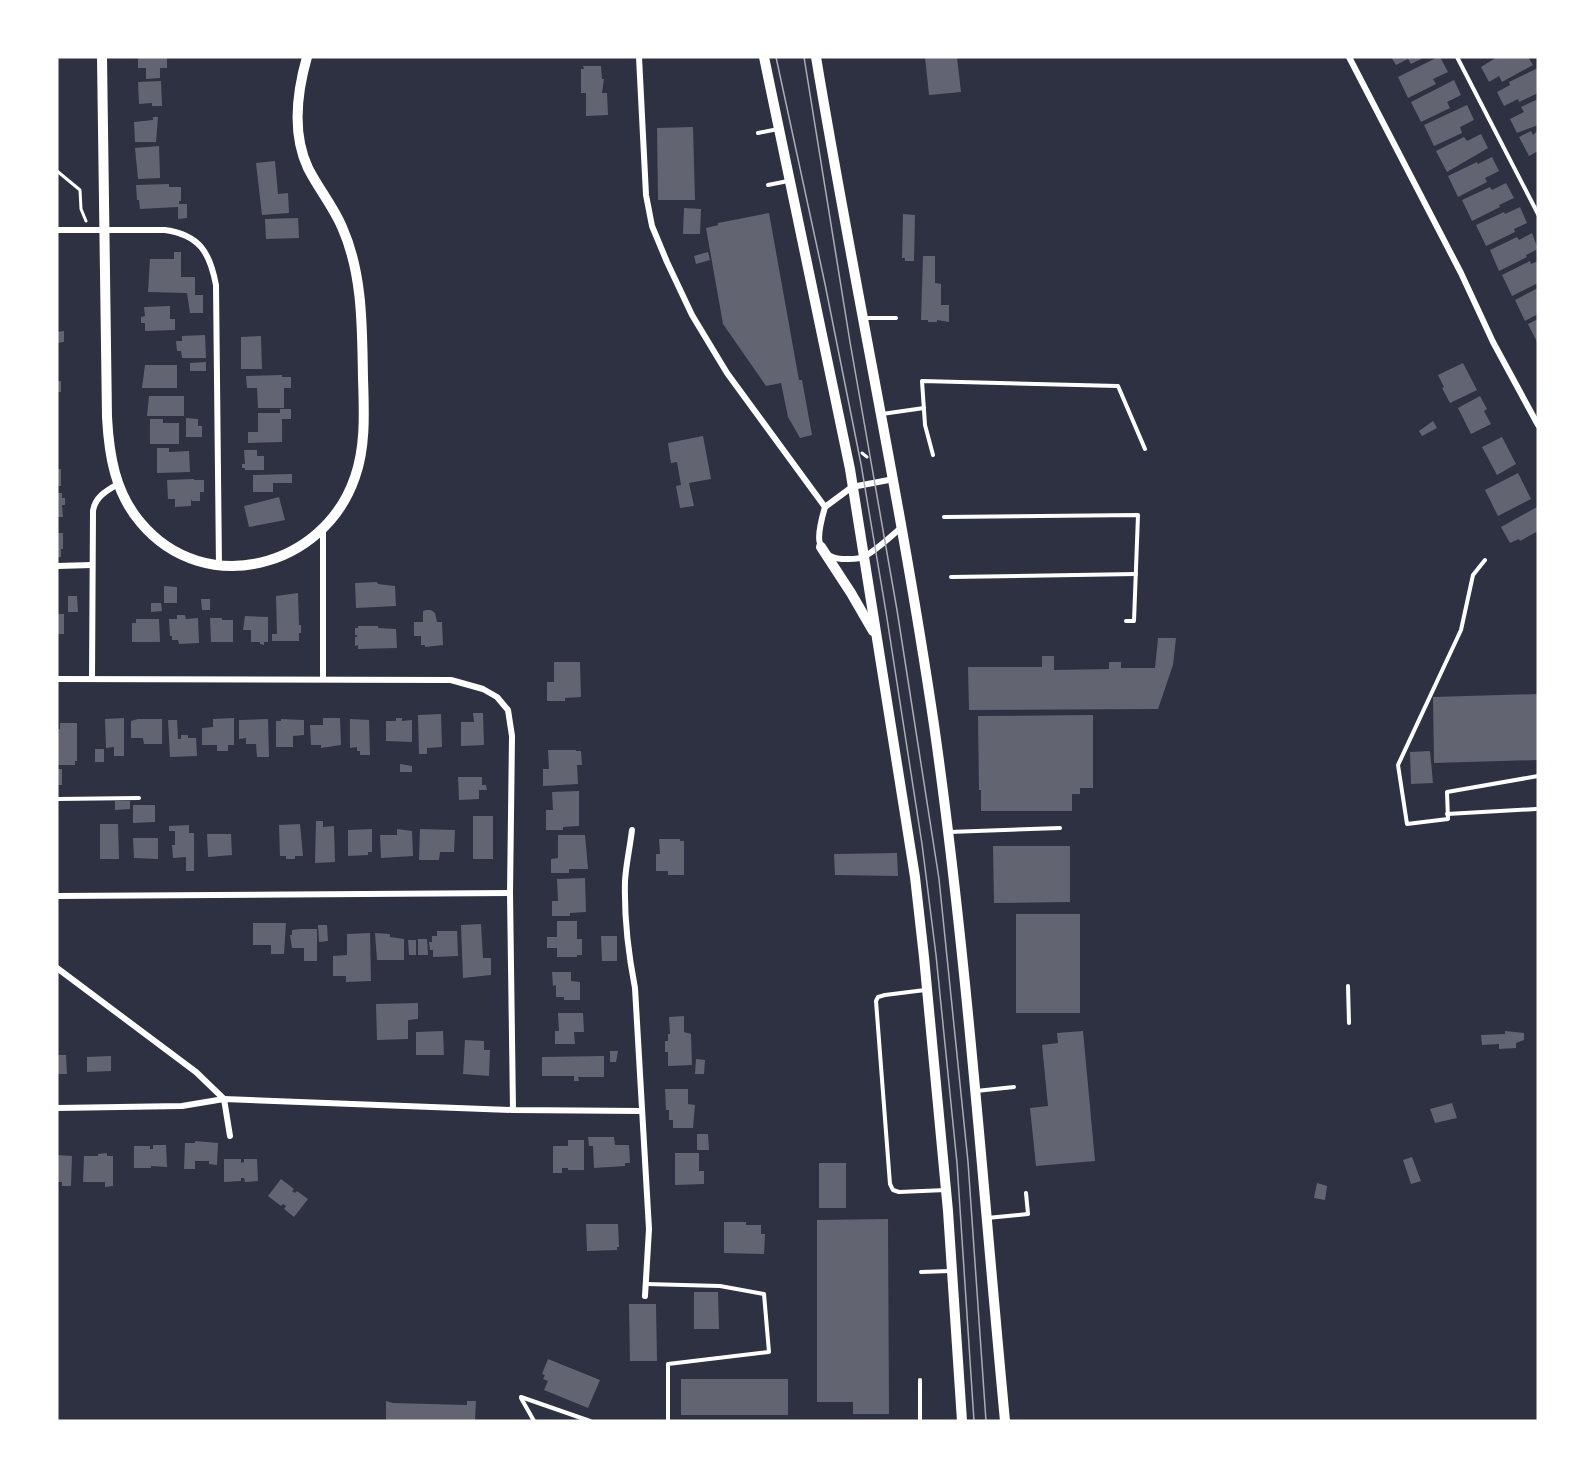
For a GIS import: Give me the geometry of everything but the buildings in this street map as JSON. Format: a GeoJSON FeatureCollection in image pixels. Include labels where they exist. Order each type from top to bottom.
{"type":"FeatureCollection","features":[{"type":"Feature","properties":{"kind":"main road"},"geometry":{"type":"LineString","coordinates":[[102,57],[105,365],[111,459],[118,484],[140,522],[156,539],[177,552],[219,567],[242,567],[266,562],[306,543],[338,512],[348,494],[361,456],[364,398],[362,315],[351,253],[342,227],[308,167],[302,147],[298,127],[299,101],[307,57]]}},
{"type":"Feature","properties":{"kind":"main road"},"geometry":{"type":"LineString","coordinates":[[764,57],[830,367],[864,557],[915,877],[953,1271],[962,1421]]}},
{"type":"Feature","properties":{"kind":"main road"},"geometry":{"type":"LineString","coordinates":[[816,57],[894,479],[933,723],[962,950],[1005,1421]]}},
{"type":"Feature","properties":{"kind":"main road"},"geometry":{"type":"LineString","coordinates":[[821,548],[851,592],[877,640]]}},
{"type":"Feature","properties":{"kind":"street"},"geometry":{"type":"LineString","coordinates":[[639,57],[646,195],[652,226],[692,315],[728,373],[825,507]]}},
{"type":"Feature","properties":{"kind":"street"},"geometry":{"type":"LineString","coordinates":[[1349,57],[1461,273],[1493,342],[1538,425]]}},
{"type":"Feature","properties":{"kind":"street"},"geometry":{"type":"LineString","coordinates":[[57,230],[178,232],[192,238],[209,257],[216,285],[219,567]]}},
{"type":"Feature","properties":{"kind":"street"},"geometry":{"type":"LineString","coordinates":[[894,479],[852,487],[825,507],[818,537],[821,548],[828,555],[849,560],[864,557],[902,527]]}},
{"type":"Feature","properties":{"kind":"street"},"geometry":{"type":"LineString","coordinates":[[92,678],[94,505],[101,494],[118,484]]}},
{"type":"Feature","properties":{"kind":"street"},"geometry":{"type":"LineString","coordinates":[[323,529],[323,679]]}},
{"type":"Feature","properties":{"kind":"street"},"geometry":{"type":"LineString","coordinates":[[57,566],[92,565]]}},
{"type":"Feature","properties":{"kind":"street"},"geometry":{"type":"LineString","coordinates":[[57,679],[451,680],[483,689],[497,697],[508,710],[513,736],[510,893],[513,1110]]}},
{"type":"Feature","properties":{"kind":"street"},"geometry":{"type":"LineString","coordinates":[[632,830],[625,880],[626,924],[635,988],[649,1230],[645,1296]]}},
{"type":"Feature","properties":{"kind":"street"},"geometry":{"type":"LineString","coordinates":[[57,896],[510,893]]}},
{"type":"Feature","properties":{"kind":"street"},"geometry":{"type":"LineString","coordinates":[[57,968],[196,1072],[224,1099],[230,1136]]}},
{"type":"Feature","properties":{"kind":"street"},"geometry":{"type":"LineString","coordinates":[[57,1108],[182,1106],[224,1099],[513,1110],[641,1112]]}},
{"type":"Feature","properties":{"kind":"lane"},"geometry":{"type":"LineString","coordinates":[[1457,57],[1538,214]]}},
{"type":"Feature","properties":{"kind":"lane"},"geometry":{"type":"LineString","coordinates":[[758,133],[779,129]]}},
{"type":"Feature","properties":{"kind":"lane"},"geometry":{"type":"LineString","coordinates":[[768,185],[790,180]]}},
{"type":"Feature","properties":{"kind":"lane"},"geometry":{"type":"LineString","coordinates":[[863,318],[896,318]]}},
{"type":"Feature","properties":{"kind":"lane"},"geometry":{"type":"LineString","coordinates":[[933,455],[925,425],[922,381],[1119,386],[1145,449]]}},
{"type":"Feature","properties":{"kind":"lane"},"geometry":{"type":"LineString","coordinates":[[882,414],[924,408]]}},
{"type":"Feature","properties":{"kind":"lane"},"geometry":{"type":"LineString","coordinates":[[944,517],[1138,515],[1134,621],[1126,621]]}},
{"type":"Feature","properties":{"kind":"lane"},"geometry":{"type":"LineString","coordinates":[[1485,560],[1473,575],[1461,630],[1398,765],[1407,824],[1448,819],[1447,792],[1538,777]]}},
{"type":"Feature","properties":{"kind":"lane"},"geometry":{"type":"LineString","coordinates":[[951,577],[1136,574]]}},
{"type":"Feature","properties":{"kind":"lane"},"geometry":{"type":"LineString","coordinates":[[57,799],[139,798]]}},
{"type":"Feature","properties":{"kind":"lane"},"geometry":{"type":"LineString","coordinates":[[1447,814],[1536,809]]}},
{"type":"Feature","properties":{"kind":"lane"},"geometry":{"type":"LineString","coordinates":[[948,832],[1060,828]]}},
{"type":"Feature","properties":{"kind":"lane"},"geometry":{"type":"LineString","coordinates":[[1348,986],[1349,1023]]}},
{"type":"Feature","properties":{"kind":"lane"},"geometry":{"type":"LineString","coordinates":[[927,990],[878,996],[876,1001],[890,1184],[893,1190],[899,1192],[946,1190]]}},
{"type":"Feature","properties":{"kind":"lane"},"geometry":{"type":"LineString","coordinates":[[975,1091],[1014,1087]]}},
{"type":"Feature","properties":{"kind":"lane"},"geometry":{"type":"LineString","coordinates":[[987,1218],[1028,1214],[1026,1193]]}},
{"type":"Feature","properties":{"kind":"lane"},"geometry":{"type":"LineString","coordinates":[[921,1272],[953,1271]]}},
{"type":"Feature","properties":{"kind":"lane"},"geometry":{"type":"LineString","coordinates":[[646,1284],[720,1286],[764,1294],[769,1352],[668,1364],[668,1421]]}},
{"type":"Feature","properties":{"kind":"lane"},"geometry":{"type":"LineString","coordinates":[[920,1380],[920,1421]]}},
{"type":"Feature","properties":{"kind":"lane"},"geometry":{"type":"LineString","coordinates":[[534,1421],[521,1397],[590,1421]]}},
{"type":"Feature","properties":{"kind":"path"},"geometry":{"type":"LineString","coordinates":[[58,174],[80,190],[81,209],[87,229]]}},
{"type":"Feature","properties":{"kind":"path"},"geometry":{"type":"LineString","coordinates":[[862,453],[867,457]]}},
{"type":"Feature","properties":{"kind":"tram line"},"geometry":{"type":"LineString","coordinates":[[776,57],[861,464],[922,844],[936,955],[957,1163],[974,1421]]}},
{"type":"Feature","properties":{"kind":"tram line"},"geometry":{"type":"LineString","coordinates":[[804,57],[850,342],[897,610],[939,879],[968,1162],[986,1421]]}}]}
